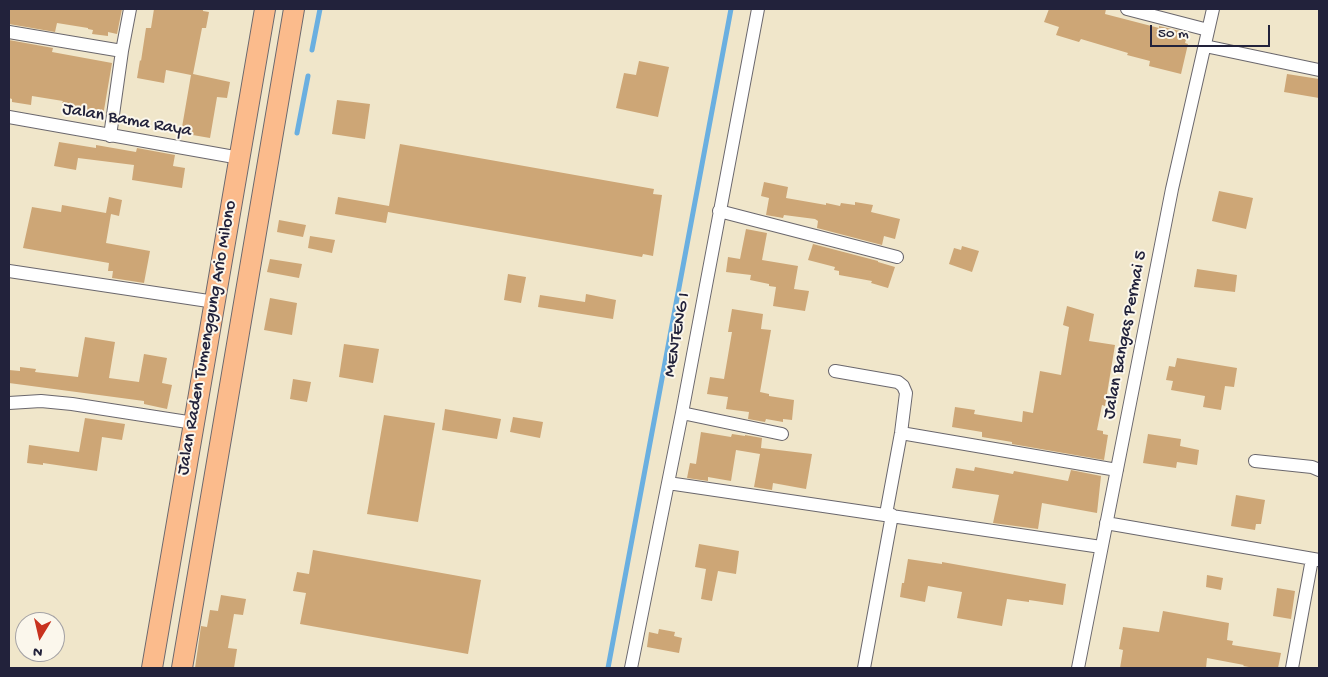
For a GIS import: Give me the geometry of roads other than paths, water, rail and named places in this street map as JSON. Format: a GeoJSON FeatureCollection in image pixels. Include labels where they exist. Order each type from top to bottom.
{"type":"FeatureCollection","features":[{"type":"Feature","properties":{"kind":"highway","name":"Jalan Raden Tumenggung Ario Milono"},"geometry":{"type":"LineString","coordinates":[[152,668],[265,9]]}},
{"type":"Feature","properties":{"kind":"highway","name":"Jalan Raden Tumenggung Ario Milono"},"geometry":{"type":"LineString","coordinates":[[182,668],[294,9]]}},
{"type":"Feature","properties":{"kind":"street"},"geometry":{"type":"LineString","coordinates":[[110,136],[130,9]]}},
{"type":"Feature","properties":{"kind":"street","name":"MENTENG I"},"geometry":{"type":"LineString","coordinates":[[631,668],[682,413],[758,9]]}},
{"type":"Feature","properties":{"kind":"street"},"geometry":{"type":"LineString","coordinates":[[1127,9],[1208,30]]}},
{"type":"Feature","properties":{"kind":"street","name":"Jalan Bangas Permai 5"},"geometry":{"type":"LineString","coordinates":[[1078,668],[1172,189],[1213,9]]}},
{"type":"Feature","properties":{"kind":"street"},"geometry":{"type":"LineString","coordinates":[[9,32],[122,51]]}},
{"type":"Feature","properties":{"kind":"street"},"geometry":{"type":"LineString","coordinates":[[1205,46],[1319,70]]}},
{"type":"Feature","properties":{"kind":"street","name":"Jalan Bama Raya"},"geometry":{"type":"LineString","coordinates":[[9,117],[240,158]]}},
{"type":"Feature","properties":{"kind":"street"},"geometry":{"type":"LineString","coordinates":[[719,211],[897,257]]}},
{"type":"Feature","properties":{"kind":"street"},"geometry":{"type":"LineString","coordinates":[[9,271],[215,302]]}},
{"type":"Feature","properties":{"kind":"street"},"geometry":{"type":"LineString","coordinates":[[835,371],[898,382],[903,386],[906,393],[889,515],[864,668]]}},
{"type":"Feature","properties":{"kind":"street"},"geometry":{"type":"LineString","coordinates":[[9,402],[41,401],[72,404],[194,423]]}},
{"type":"Feature","properties":{"kind":"street"},"geometry":{"type":"LineString","coordinates":[[682,413],[782,434]]}},
{"type":"Feature","properties":{"kind":"street"},"geometry":{"type":"LineString","coordinates":[[901,433],[1117,470]]}},
{"type":"Feature","properties":{"kind":"street"},"geometry":{"type":"LineString","coordinates":[[1255,462],[1312,467],[1319,470]]}},
{"type":"Feature","properties":{"kind":"street"},"geometry":{"type":"LineString","coordinates":[[668,483],[1101,547]]}},
{"type":"Feature","properties":{"kind":"street"},"geometry":{"type":"LineString","coordinates":[[1106,523],[1316,560],[1292,668]]}},
{"type":"Feature","properties":{"kind":"waterway"},"geometry":{"type":"LineString","coordinates":[[312,50],[320,9]]}},
{"type":"Feature","properties":{"kind":"waterway"},"geometry":{"type":"LineString","coordinates":[[608,668],[731,9]]}},
{"type":"Feature","properties":{"kind":"waterway"},"geometry":{"type":"LineString","coordinates":[[297,133],[308,76]]}}]}
